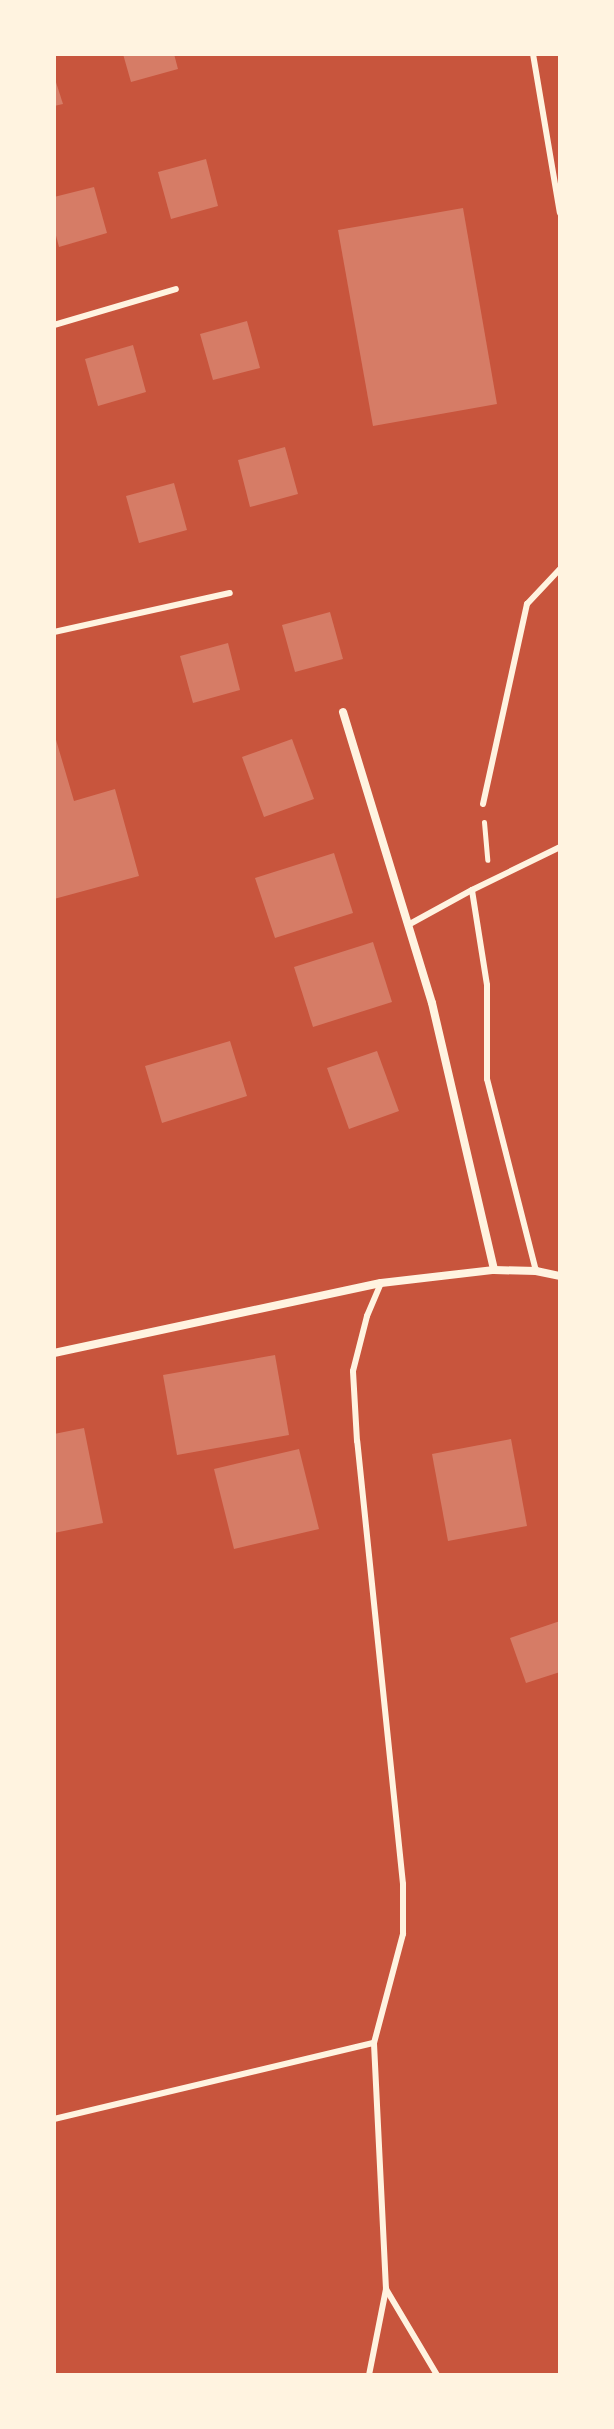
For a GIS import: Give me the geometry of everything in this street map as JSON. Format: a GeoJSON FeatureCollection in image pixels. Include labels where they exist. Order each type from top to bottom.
{"type":"FeatureCollection","features":[{"type":"Feature","properties":{"kind":"street"},"geometry":{"type":"LineString","coordinates":[[343,712],[432,1003],[494,1270]]}},
{"type":"Feature","properties":{"kind":"street"},"geometry":{"type":"LineString","coordinates":[[54,1353],[381,1283],[494,1270],[536,1271],[560,1276]]}},
{"type":"Feature","properties":{"kind":"lane"},"geometry":{"type":"LineString","coordinates":[[533,54],[560,213]]}},
{"type":"Feature","properties":{"kind":"lane"},"geometry":{"type":"LineString","coordinates":[[549,149],[560,148]]}},
{"type":"Feature","properties":{"kind":"lane"},"geometry":{"type":"LineString","coordinates":[[54,325],[176,289]]}},
{"type":"Feature","properties":{"kind":"lane"},"geometry":{"type":"LineString","coordinates":[[483,804],[527,604],[560,569]]}},
{"type":"Feature","properties":{"kind":"lane"},"geometry":{"type":"LineString","coordinates":[[54,632],[230,593]]}},
{"type":"Feature","properties":{"kind":"lane"},"geometry":{"type":"LineString","coordinates":[[408,925],[560,847]]}},
{"type":"Feature","properties":{"kind":"lane"},"geometry":{"type":"LineString","coordinates":[[472,890],[487,985],[487,1079],[536,1271]]}},
{"type":"Feature","properties":{"kind":"lane"},"geometry":{"type":"LineString","coordinates":[[369,2375],[386,2289],[374,2043],[403,1934],[403,1884],[357,1441],[353,1371],[367,1316],[381,1283]]}},
{"type":"Feature","properties":{"kind":"lane"},"geometry":{"type":"LineString","coordinates":[[54,2119],[374,2043]]}},
{"type":"Feature","properties":{"kind":"lane"},"geometry":{"type":"LineString","coordinates":[[386,2289],[437,2375]]}},
{"type":"Feature","properties":{"kind":"path"},"geometry":{"type":"LineString","coordinates":[[483,804],[489,881]]}},
{"type":"Feature","properties":{"kind":"building"},"geometry":{"type":"Polygon","coordinates":[[[123,54],[174,54],[178,69],[131,82],[123,54]]]}},
{"type":"Feature","properties":{"kind":"building"},"geometry":{"type":"Polygon","coordinates":[[[54,76],[63,104],[54,106],[54,76]]]}},
{"type":"Feature","properties":{"kind":"building"},"geometry":{"type":"Polygon","coordinates":[[[206,159],[218,206],[171,219],[158,172],[206,159]]]}},
{"type":"Feature","properties":{"kind":"building"},"geometry":{"type":"Polygon","coordinates":[[[94,187],[107,233],[59,247],[54,228],[54,197],[94,187]]]}},
{"type":"Feature","properties":{"kind":"building"},"geometry":{"type":"Polygon","coordinates":[[[463,208],[497,404],[373,426],[338,230],[463,208]]]}},
{"type":"Feature","properties":{"kind":"building"},"geometry":{"type":"Polygon","coordinates":[[[247,321],[260,368],[213,380],[200,334],[247,321]]]}},
{"type":"Feature","properties":{"kind":"building"},"geometry":{"type":"Polygon","coordinates":[[[133,345],[146,392],[98,406],[85,359],[133,345]]]}},
{"type":"Feature","properties":{"kind":"building"},"geometry":{"type":"Polygon","coordinates":[[[285,447],[298,494],[250,507],[238,460],[285,447]]]}},
{"type":"Feature","properties":{"kind":"building"},"geometry":{"type":"Polygon","coordinates":[[[174,483],[187,530],[139,543],[126,496],[174,483]]]}},
{"type":"Feature","properties":{"kind":"building"},"geometry":{"type":"Polygon","coordinates":[[[330,612],[343,659],[295,672],[282,625],[330,612]]]}},
{"type":"Feature","properties":{"kind":"building"},"geometry":{"type":"Polygon","coordinates":[[[228,643],[240,690],[193,703],[180,656],[228,643]]]}},
{"type":"Feature","properties":{"kind":"building"},"geometry":{"type":"Polygon","coordinates":[[[54,733],[74,801],[115,789],[139,876],[54,899],[54,733]]]}},
{"type":"Feature","properties":{"kind":"building"},"geometry":{"type":"Polygon","coordinates":[[[292,739],[314,799],[264,817],[242,757],[292,739]]]}},
{"type":"Feature","properties":{"kind":"building"},"geometry":{"type":"Polygon","coordinates":[[[334,853],[353,913],[275,938],[255,878],[334,853]]]}},
{"type":"Feature","properties":{"kind":"building"},"geometry":{"type":"Polygon","coordinates":[[[373,942],[392,1002],[313,1027],[294,967],[373,942]]]}},
{"type":"Feature","properties":{"kind":"building"},"geometry":{"type":"Polygon","coordinates":[[[230,1041],[247,1096],[162,1123],[145,1066],[230,1041]]]}},
{"type":"Feature","properties":{"kind":"building"},"geometry":{"type":"Polygon","coordinates":[[[377,1051],[399,1111],[349,1129],[327,1068],[377,1051]]]}},
{"type":"Feature","properties":{"kind":"building"},"geometry":{"type":"Polygon","coordinates":[[[275,1355],[289,1435],[177,1455],[163,1375],[275,1355]]]}},
{"type":"Feature","properties":{"kind":"building"},"geometry":{"type":"Polygon","coordinates":[[[84,1428],[103,1523],[54,1533],[54,1434],[84,1428]]]}},
{"type":"Feature","properties":{"kind":"building"},"geometry":{"type":"Polygon","coordinates":[[[511,1439],[527,1526],[448,1541],[432,1454],[511,1439]]]}},
{"type":"Feature","properties":{"kind":"building"},"geometry":{"type":"Polygon","coordinates":[[[299,1449],[319,1529],[234,1549],[214,1469],[299,1449]]]}},
{"type":"Feature","properties":{"kind":"building"},"geometry":{"type":"Polygon","coordinates":[[[560,1621],[560,1672],[526,1683],[510,1638],[560,1621]]]}}]}
